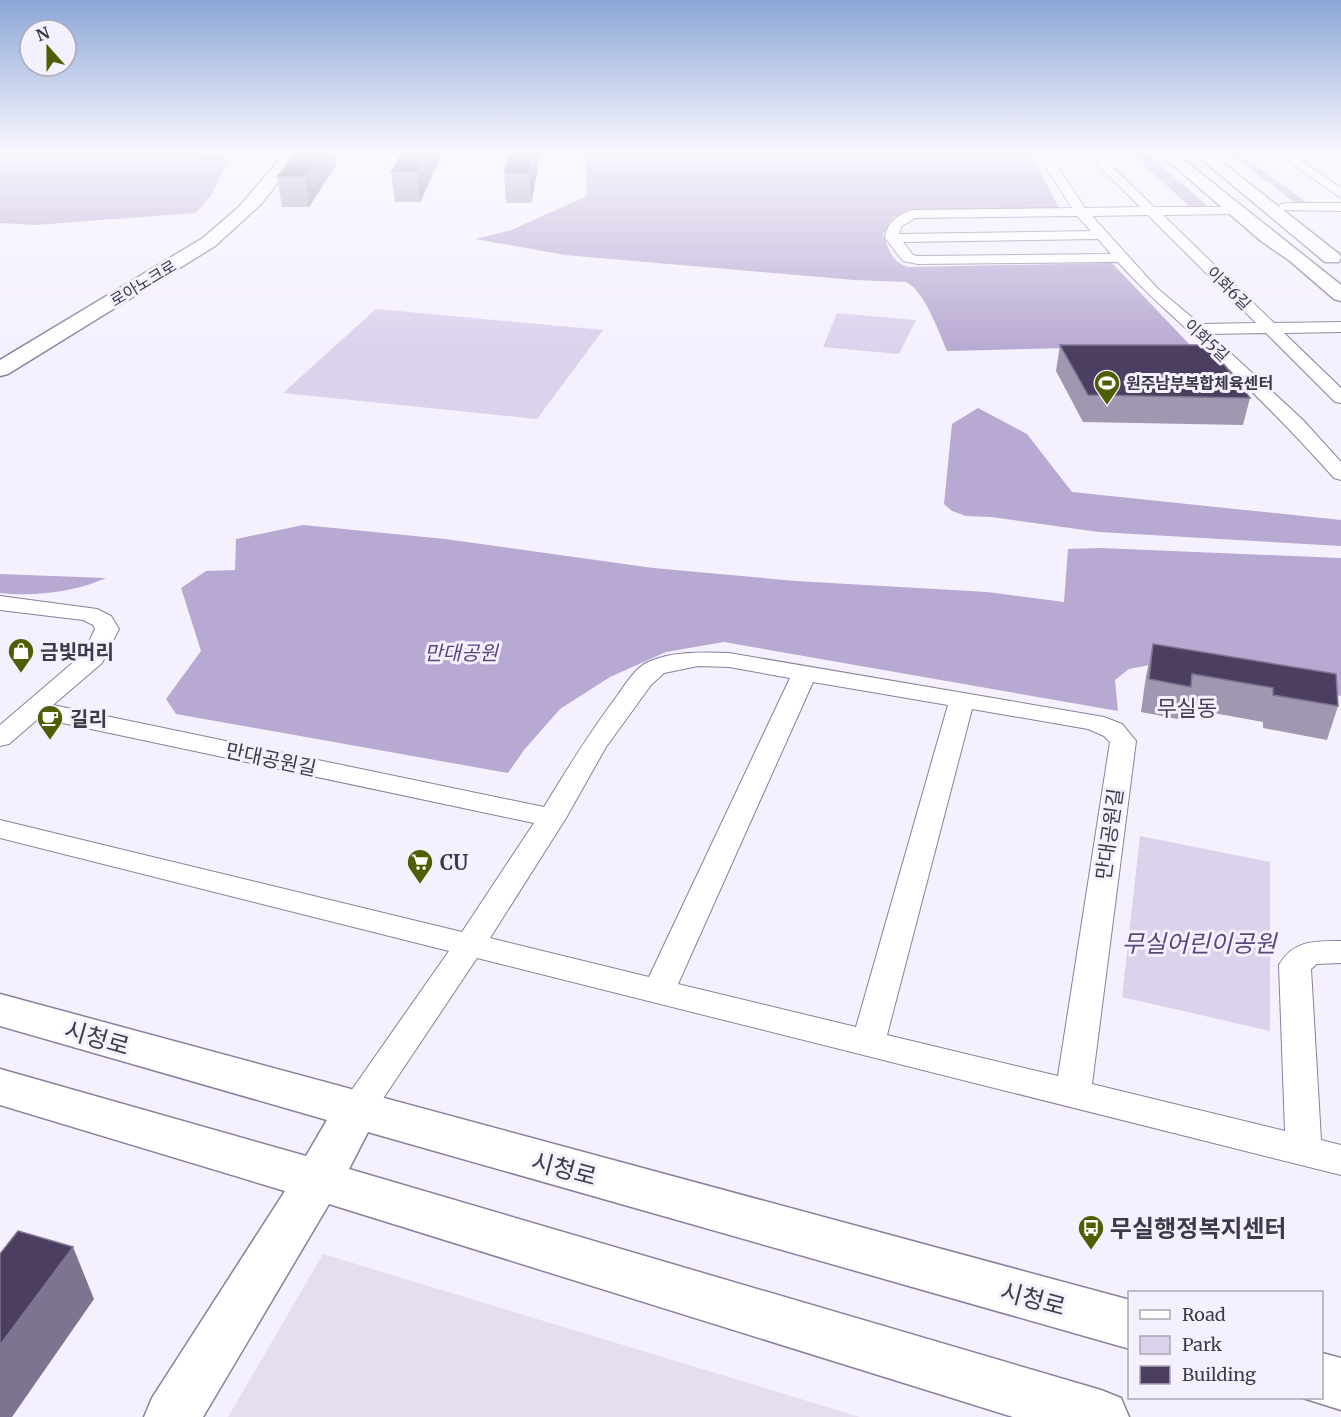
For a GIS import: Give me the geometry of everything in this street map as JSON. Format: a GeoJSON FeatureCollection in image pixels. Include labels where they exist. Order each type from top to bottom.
{"type":"FeatureCollection","features":[{"type":"Feature","properties":{"kind":"street","name":"로아노크로"},"geometry":{"type":"LineString","coordinates":[[0,369],[209,242],[239,218]]}},
{"type":"Feature","properties":{"kind":"street"},"geometry":{"type":"LineString","coordinates":[[904,218],[893,228],[892,238],[908,258],[927,261],[1122,258]]}},
{"type":"Feature","properties":{"kind":"street","name":"이화5길"},"geometry":{"type":"LineString","coordinates":[[1086,218],[1153,292],[1196,329],[1296,424],[1341,474]]}},
{"type":"Feature","properties":{"kind":"street","name":"이화6길"},"geometry":{"type":"LineString","coordinates":[[1158,218],[1341,399]]}},
{"type":"Feature","properties":{"kind":"street"},"geometry":{"type":"LineString","coordinates":[[1245,218],[1267,237],[1297,257],[1341,294]]}},
{"type":"Feature","properties":{"kind":"street"},"geometry":{"type":"LineString","coordinates":[[1257,218],[1281,238],[1297,257]]}},
{"type":"Feature","properties":{"kind":"street"},"geometry":{"type":"LineString","coordinates":[[1283,218],[1335,260]]}},
{"type":"Feature","properties":{"kind":"street"},"geometry":{"type":"LineString","coordinates":[[1297,218],[1318,238],[1335,260]]}},
{"type":"Feature","properties":{"kind":"street"},"geometry":{"type":"LineString","coordinates":[[892,238],[1100,235]]}},
{"type":"Feature","properties":{"kind":"street"},"geometry":{"type":"LineString","coordinates":[[1196,329],[1341,327]]}},
{"type":"Feature","properties":{"kind":"street"},"geometry":{"type":"LineString","coordinates":[[0,603],[89,614],[103,621],[107,629],[93,658],[0,738]]}},
{"type":"Feature","properties":{"kind":"street","name":"만대공원길"},"geometry":{"type":"LineString","coordinates":[[356,1111],[470,945],[552,818],[594,745],[642,680],[655,668],[698,659],[729,660],[1095,722],[1113,730],[1123,741],[1073,1094]]}},
{"type":"Feature","properties":{"kind":"street"},"geometry":{"type":"LineString","coordinates":[[658,992],[804,673]]}},
{"type":"Feature","properties":{"kind":"street"},"geometry":{"type":"LineString","coordinates":[[868,1044],[962,700]]}},
{"type":"Feature","properties":{"kind":"street","name":"만대공원길"},"geometry":{"type":"LineString","coordinates":[[35,709],[552,818]]}},
{"type":"Feature","properties":{"kind":"street"},"geometry":{"type":"LineString","coordinates":[[0,829],[1341,1160]]}},
{"type":"Feature","properties":{"kind":"street"},"geometry":{"type":"LineString","coordinates":[[1304,1151],[1295,965],[1309,953],[1341,952]]}},
{"type":"Feature","properties":{"kind":"street","name":"시청로"},"geometry":{"type":"LineString","coordinates":[[0,1010],[1128,1324]]}},
{"type":"Feature","properties":{"kind":"street"},"geometry":{"type":"LineString","coordinates":[[0,1087],[318,1180],[1101,1417]]}},
{"type":"Feature","properties":{"kind":"street"},"geometry":{"type":"LineString","coordinates":[[172,1417],[318,1180],[356,1111]]}},
{"type":"Feature","properties":{"kind":"street"},"geometry":{"type":"LineString","coordinates":[[1323,1379],[1341,1384]]}},
{"type":"Feature","properties":{"kind":"shaded area"},"geometry":{"type":"Polygon","coordinates":[[[323,1254],[860,1417],[228,1417],[323,1254]]]}},
{"type":"Feature","properties":{"kind":"green space"},"geometry":{"type":"Polygon","coordinates":[[[0,218],[127,218],[35,225],[0,223],[0,218]]]}},
{"type":"Feature","properties":{"kind":"green space"},"geometry":{"type":"Polygon","coordinates":[[[538,218],[892,218],[883,235],[894,258],[908,267],[1112,263],[1190,345],[947,351],[925,302],[913,286],[906,282],[854,280],[565,255],[475,239],[511,230],[538,218]]]}},
{"type":"Feature","properties":{"kind":"green space"},"geometry":{"type":"Polygon","coordinates":[[[376,309],[603,330],[537,419],[283,393],[376,309]]]}},
{"type":"Feature","properties":{"kind":"green space"},"geometry":{"type":"Polygon","coordinates":[[[837,313],[916,320],[899,354],[823,347],[837,313]]]}},
{"type":"Feature","properties":{"kind":"green space"},"geometry":{"type":"Polygon","coordinates":[[[978,408],[1027,434],[1072,492],[1341,520],[1341,546],[1099,532],[991,517],[966,516],[952,511],[944,504],[952,424],[978,408]]]}},
{"type":"Feature","properties":{"kind":"green space","name":"만대공원"},"geometry":{"type":"Polygon","coordinates":[[[303,525],[445,539],[653,568],[796,581],[987,592],[1064,602],[1068,549],[1101,548],[1341,558],[1341,696],[1160,663],[1129,669],[1115,680],[1118,711],[724,642],[666,652],[610,677],[560,709],[524,750],[508,773],[176,714],[166,699],[201,651],[181,588],[206,571],[235,570],[236,539],[303,525]]]}},
{"type":"Feature","properties":{"kind":"green space"},"geometry":{"type":"Polygon","coordinates":[[[0,574],[106,578],[68,590],[40,594],[13,594],[0,593],[0,574]]]}},
{"type":"Feature","properties":{"kind":"green space","name":"무실어린이공원"},"geometry":{"type":"Polygon","coordinates":[[[1140,836],[1270,862],[1270,1031],[1122,997],[1140,836]]]}},
{"type":"Feature","properties":{"kind":"building"},"geometry":{"type":"Polygon","coordinates":[[[1060,345],[1209,345],[1250,398],[1088,395],[1060,345]]]}},
{"type":"Feature","properties":{"kind":"building"},"geometry":{"type":"Polygon","coordinates":[[[1153,644],[1336,674],[1338,706],[1273,695],[1273,688],[1192,674],[1191,687],[1149,679],[1153,644]]]}},
{"type":"Feature","properties":{"kind":"building"},"geometry":{"type":"Polygon","coordinates":[[[18,1231],[73,1247],[0,1345],[0,1254],[18,1231]]]}},
{"type":"Feature","properties":{"kind":"place","name":"원주남부복합체육센터"},"geometry":{"type":"Point","coordinates":[1107,406]}},
{"type":"Feature","properties":{"kind":"place","name":"금빛머리"},"geometry":{"type":"Point","coordinates":[21,674]}},
{"type":"Feature","properties":{"kind":"place","name":"길리"},"geometry":{"type":"Point","coordinates":[50,741]}},
{"type":"Feature","properties":{"kind":"place","name":"CU"},"geometry":{"type":"Point","coordinates":[420,885]}},
{"type":"Feature","properties":{"kind":"place","name":"무실행정복지센터"},"geometry":{"type":"Point","coordinates":[1091,1251]}},
{"type":"Feature","properties":{"kind":"district","name":"무실동"},"geometry":{"type":"Point","coordinates":[1187,708]}}]}
